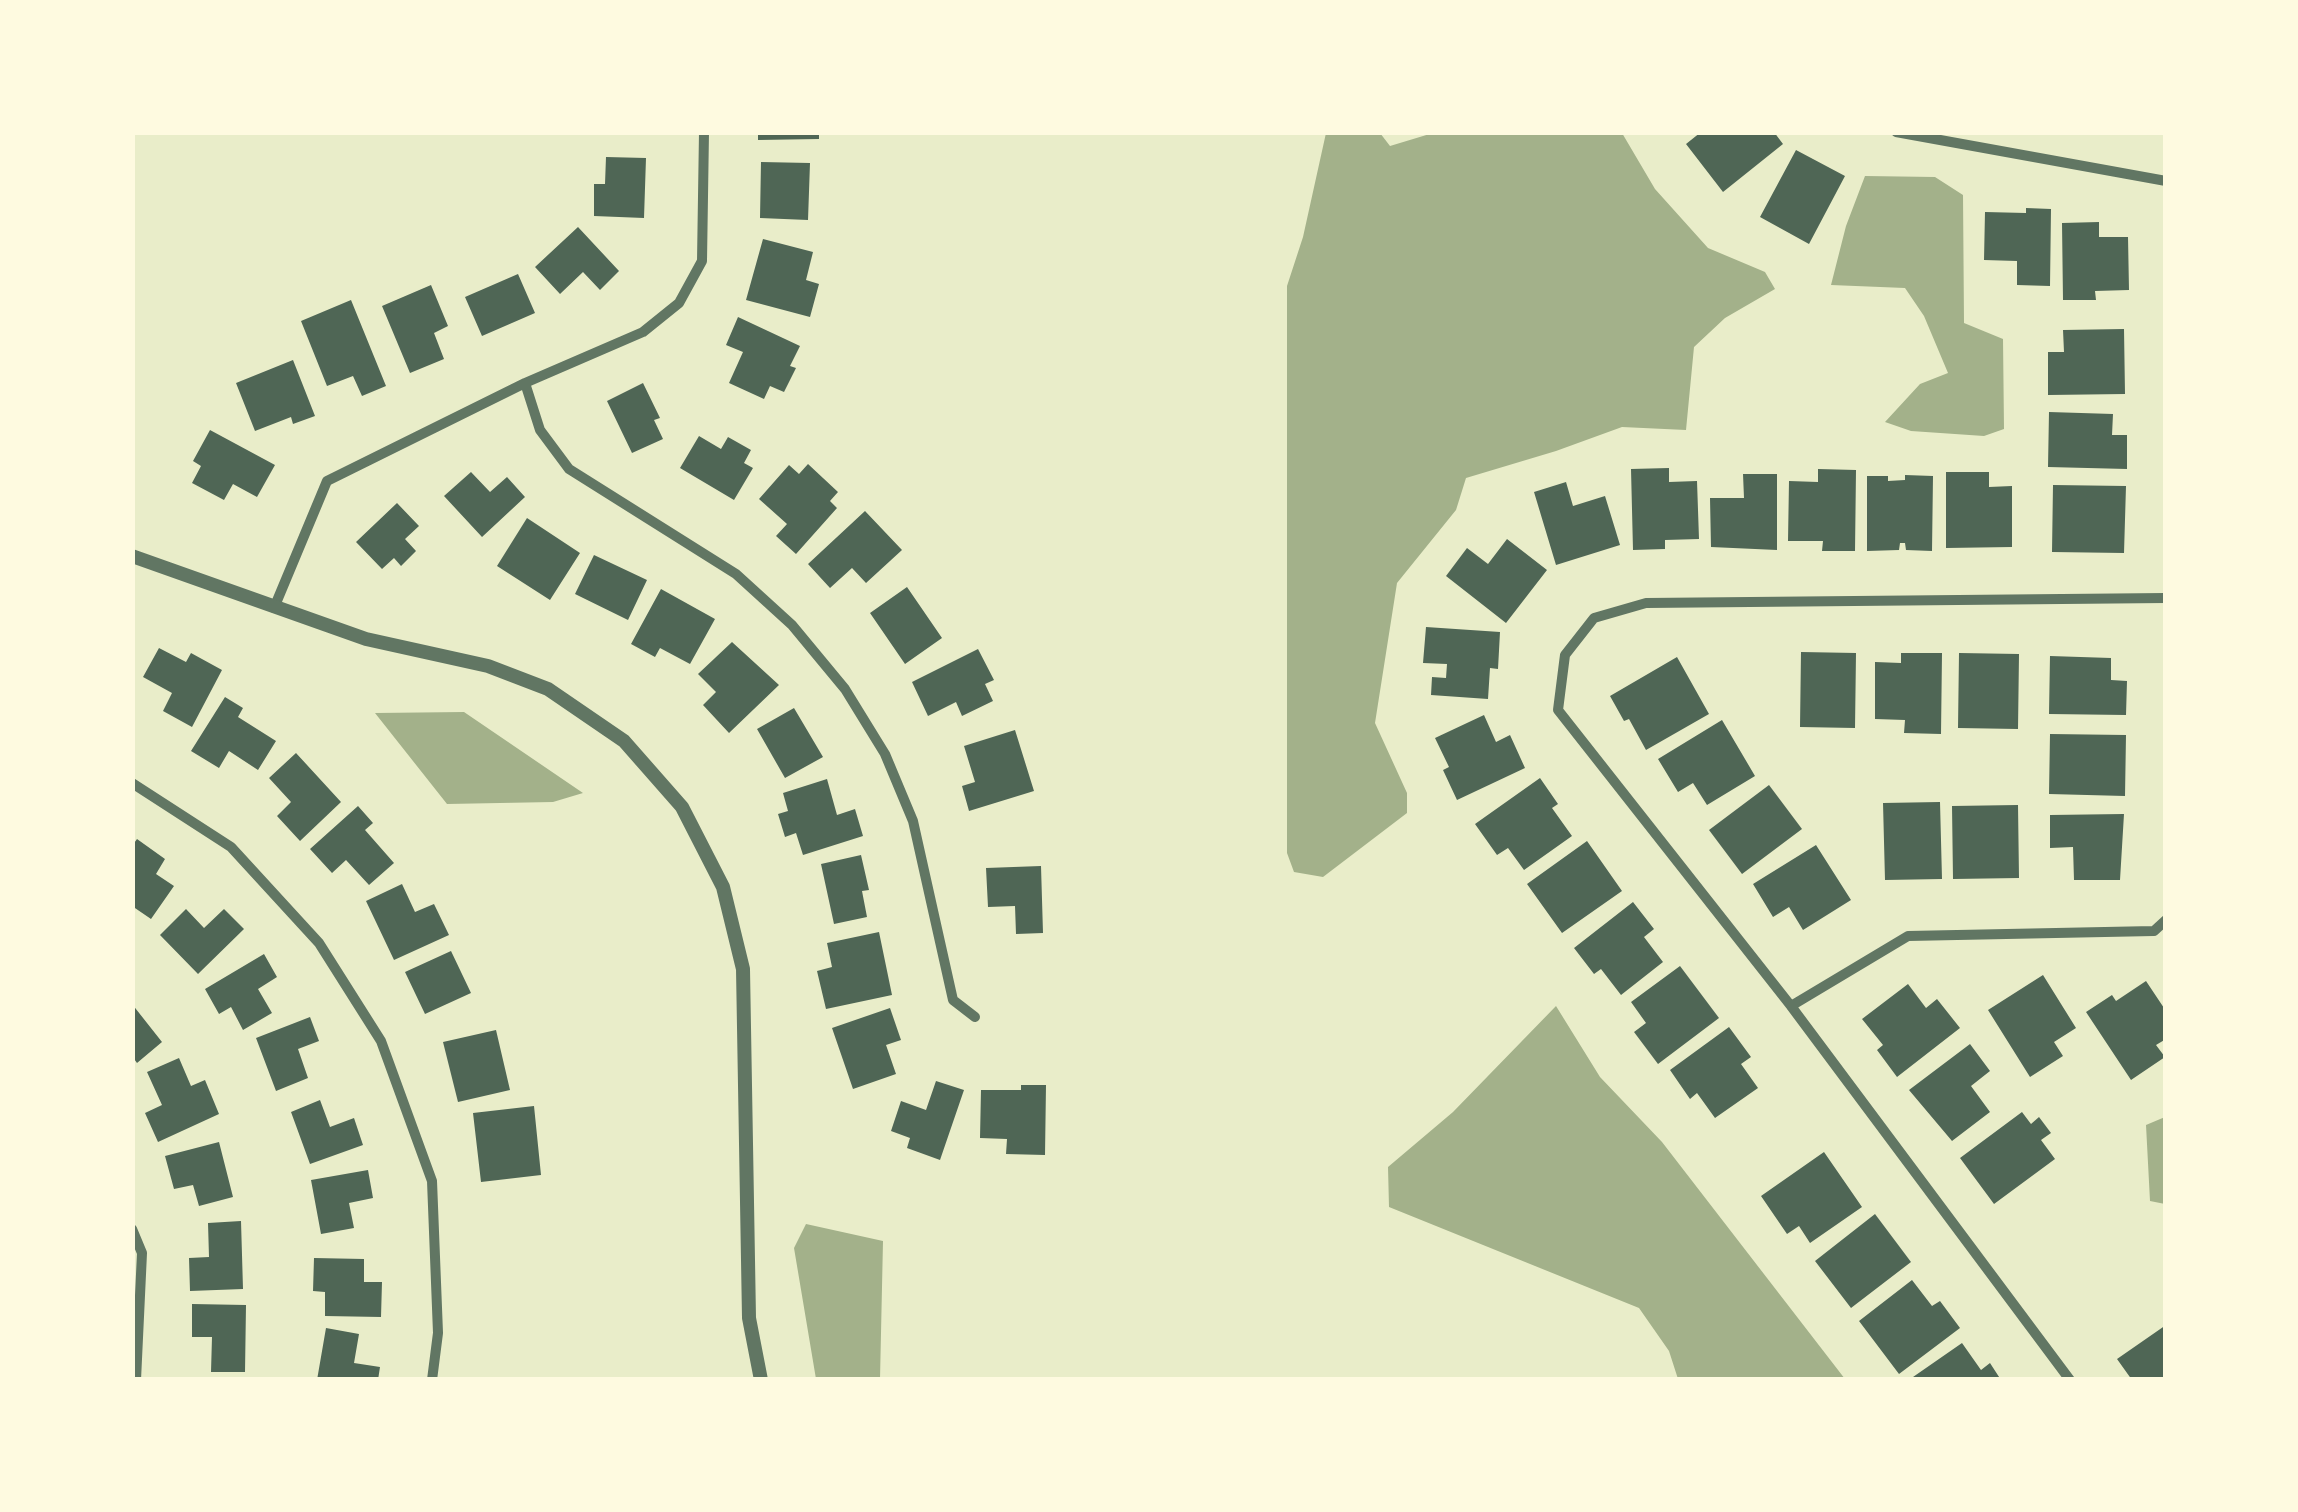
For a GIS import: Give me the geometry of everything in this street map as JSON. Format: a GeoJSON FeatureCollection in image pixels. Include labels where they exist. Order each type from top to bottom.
{"type":"FeatureCollection","features":[{"type":"Feature","properties":{"kind":"street"},"geometry":{"type":"LineString","coordinates":[[274,608],[327,481],[525,383],[643,332],[679,303],[702,260],[704,132]]}},
{"type":"Feature","properties":{"kind":"street"},"geometry":{"type":"LineString","coordinates":[[1896,132],[2166,181]]}},
{"type":"Feature","properties":{"kind":"street"},"geometry":{"type":"LineString","coordinates":[[525,383],[540,430],[569,469],[736,574],[792,626],[844,690],[884,754],[914,821],[952,1000],[975,1017]]}},
{"type":"Feature","properties":{"kind":"street"},"geometry":{"type":"LineString","coordinates":[[132,556],[366,639],[488,666],[548,689],[624,741],[682,807],[723,887],[744,969],[749,1318],[761,1380]]}},
{"type":"Feature","properties":{"kind":"street"},"geometry":{"type":"LineString","coordinates":[[2070,1380],[1790,1006],[1558,710],[1565,655],[1594,618],[1646,603],[2166,598]]}},
{"type":"Feature","properties":{"kind":"street"},"geometry":{"type":"LineString","coordinates":[[132,783],[231,847],[320,943],[381,1041],[432,1181],[438,1333],[432,1380]]}},
{"type":"Feature","properties":{"kind":"street"},"geometry":{"type":"LineString","coordinates":[[1790,1006],[1908,936],[2154,932],[2166,920]]}},
{"type":"Feature","properties":{"kind":"street"},"geometry":{"type":"LineString","coordinates":[[132,1229],[142,1253],[136,1380]]}},
{"type":"Feature","properties":{"kind":"shaded area"},"geometry":{"type":"Polygon","coordinates":[[[1326,133],[1380,133],[1390,146],[1433,133],[1622,133],[1655,189],[1708,248],[1765,272],[1775,289],[1725,318],[1694,347],[1686,430],[1622,427],[1466,478],[1456,510],[1397,583],[1375,723],[1407,793],[1407,813],[1323,877],[1294,872],[1287,853],[1287,286],[1303,237],[1326,133]]]}},
{"type":"Feature","properties":{"kind":"shaded area"},"geometry":{"type":"Polygon","coordinates":[[[1865,176],[1935,177],[1963,195],[1964,323],[2003,339],[2004,429],[1984,436],[1911,431],[1885,422],[1920,384],[1948,373],[1924,316],[1905,288],[1831,285],[1846,226],[1865,176]]]}},
{"type":"Feature","properties":{"kind":"shaded area"},"geometry":{"type":"Polygon","coordinates":[[[464,712],[583,793],[553,802],[447,804],[375,713],[464,712]]]}},
{"type":"Feature","properties":{"kind":"shaded area"},"geometry":{"type":"Polygon","coordinates":[[[1556,1006],[1600,1077],[1662,1142],[1845,1379],[1678,1379],[1669,1351],[1639,1308],[1389,1207],[1388,1167],[1453,1112],[1556,1006]]]}},
{"type":"Feature","properties":{"kind":"shaded area"},"geometry":{"type":"Polygon","coordinates":[[[2165,1117],[2165,1204],[2150,1201],[2146,1125],[2165,1117]]]}},
{"type":"Feature","properties":{"kind":"shaded area"},"geometry":{"type":"Polygon","coordinates":[[[806,1224],[883,1241],[880,1379],[816,1379],[794,1248],[806,1224]]]}},
{"type":"Feature","properties":{"kind":"building"},"geometry":{"type":"Polygon","coordinates":[[[758,132],[819,132],[819,139],[758,140],[758,132]]]}},
{"type":"Feature","properties":{"kind":"building"},"geometry":{"type":"Polygon","coordinates":[[[1701,132],[1774,132],[1783,144],[1723,192],[1686,144],[1701,132]]]}},
{"type":"Feature","properties":{"kind":"building"},"geometry":{"type":"Polygon","coordinates":[[[1796,150],[1845,176],[1809,244],[1760,217],[1796,150]]]}},
{"type":"Feature","properties":{"kind":"building"},"geometry":{"type":"Polygon","coordinates":[[[606,157],[646,158],[644,218],[594,216],[594,184],[605,184],[606,157]]]}},
{"type":"Feature","properties":{"kind":"building"},"geometry":{"type":"Polygon","coordinates":[[[761,162],[810,163],[808,220],[760,218],[761,162]]]}},
{"type":"Feature","properties":{"kind":"building"},"geometry":{"type":"Polygon","coordinates":[[[2026,208],[2051,209],[2050,286],[2017,285],[2017,261],[1984,260],[1985,212],[2026,213],[2026,208]]]}},
{"type":"Feature","properties":{"kind":"building"},"geometry":{"type":"Polygon","coordinates":[[[2099,222],[2099,237],[2128,237],[2129,290],[2095,291],[2096,300],[2063,300],[2062,223],[2099,222]]]}},
{"type":"Feature","properties":{"kind":"building"},"geometry":{"type":"Polygon","coordinates":[[[578,227],[619,271],[600,290],[583,272],[560,294],[535,267],[578,227]]]}},
{"type":"Feature","properties":{"kind":"building"},"geometry":{"type":"Polygon","coordinates":[[[763,239],[813,252],[806,280],[819,284],[810,317],[746,300],[763,239]]]}},
{"type":"Feature","properties":{"kind":"building"},"geometry":{"type":"Polygon","coordinates":[[[518,274],[535,313],[482,336],[465,297],[518,274]]]}},
{"type":"Feature","properties":{"kind":"building"},"geometry":{"type":"Polygon","coordinates":[[[431,285],[448,326],[434,333],[444,359],[410,373],[382,306],[431,285]]]}},
{"type":"Feature","properties":{"kind":"building"},"geometry":{"type":"Polygon","coordinates":[[[351,300],[386,386],[362,396],[353,376],[327,386],[301,321],[351,300]]]}},
{"type":"Feature","properties":{"kind":"building"},"geometry":{"type":"Polygon","coordinates":[[[738,317],[800,346],[790,366],[796,368],[784,392],[770,386],[764,399],[729,383],[743,352],[726,345],[738,317]]]}},
{"type":"Feature","properties":{"kind":"building"},"geometry":{"type":"Polygon","coordinates":[[[2124,329],[2125,394],[2048,395],[2048,352],[2064,352],[2063,330],[2124,329]]]}},
{"type":"Feature","properties":{"kind":"building"},"geometry":{"type":"Polygon","coordinates":[[[293,360],[315,416],[293,424],[291,417],[255,431],[236,383],[293,360]]]}},
{"type":"Feature","properties":{"kind":"building"},"geometry":{"type":"Polygon","coordinates":[[[643,383],[660,418],[654,420],[663,439],[632,453],[607,401],[643,383]]]}},
{"type":"Feature","properties":{"kind":"building"},"geometry":{"type":"Polygon","coordinates":[[[2049,412],[2113,414],[2112,435],[2127,435],[2127,469],[2048,467],[2049,412]]]}},
{"type":"Feature","properties":{"kind":"building"},"geometry":{"type":"Polygon","coordinates":[[[210,430],[275,465],[257,497],[233,484],[224,500],[192,483],[201,466],[193,461],[210,430]]]}},
{"type":"Feature","properties":{"kind":"building"},"geometry":{"type":"Polygon","coordinates":[[[699,436],[721,449],[728,437],[751,450],[744,463],[753,468],[734,500],[680,468],[699,436]]]}},
{"type":"Feature","properties":{"kind":"building"},"geometry":{"type":"Polygon","coordinates":[[[808,464],[838,492],[830,501],[837,508],[796,554],[776,536],[787,524],[759,499],[789,465],[799,474],[808,464]]]}},
{"type":"Feature","properties":{"kind":"building"},"geometry":{"type":"Polygon","coordinates":[[[1669,468],[1669,482],[1697,481],[1699,539],[1665,540],[1665,549],[1633,550],[1631,469],[1669,468]]]}},
{"type":"Feature","properties":{"kind":"building"},"geometry":{"type":"Polygon","coordinates":[[[1818,469],[1856,470],[1855,551],[1822,551],[1823,541],[1788,541],[1789,481],[1818,482],[1818,469]]]}},
{"type":"Feature","properties":{"kind":"building"},"geometry":{"type":"Polygon","coordinates":[[[471,472],[490,492],[507,477],[525,497],[482,537],[444,496],[471,472]]]}},
{"type":"Feature","properties":{"kind":"building"},"geometry":{"type":"Polygon","coordinates":[[[1946,472],[1989,472],[1989,487],[2012,486],[2012,547],[1946,548],[1946,472]]]}},
{"type":"Feature","properties":{"kind":"building"},"geometry":{"type":"Polygon","coordinates":[[[1743,474],[1777,474],[1777,550],[1711,547],[1710,498],[1744,498],[1743,474]]]}},
{"type":"Feature","properties":{"kind":"building"},"geometry":{"type":"Polygon","coordinates":[[[1905,475],[1933,476],[1932,551],[1906,550],[1905,543],[1900,543],[1899,550],[1867,551],[1867,476],[1888,476],[1888,481],[1905,480],[1905,475]]]}},
{"type":"Feature","properties":{"kind":"building"},"geometry":{"type":"Polygon","coordinates":[[[1566,482],[1573,506],[1605,496],[1620,545],[1556,565],[1534,492],[1566,482]]]}},
{"type":"Feature","properties":{"kind":"building"},"geometry":{"type":"Polygon","coordinates":[[[2053,485],[2126,486],[2124,553],[2052,552],[2053,485]]]}},
{"type":"Feature","properties":{"kind":"building"},"geometry":{"type":"Polygon","coordinates":[[[397,503],[419,526],[405,539],[416,551],[401,566],[394,558],[382,569],[356,542],[397,503]]]}},
{"type":"Feature","properties":{"kind":"building"},"geometry":{"type":"Polygon","coordinates":[[[865,511],[902,550],[866,583],[852,568],[830,588],[808,564],[865,511]]]}},
{"type":"Feature","properties":{"kind":"building"},"geometry":{"type":"Polygon","coordinates":[[[527,518],[580,553],[550,600],[497,566],[527,518]]]}},
{"type":"Feature","properties":{"kind":"building"},"geometry":{"type":"Polygon","coordinates":[[[1507,539],[1547,570],[1506,623],[1446,576],[1467,548],[1488,564],[1507,539]]]}},
{"type":"Feature","properties":{"kind":"building"},"geometry":{"type":"Polygon","coordinates":[[[594,555],[647,580],[628,620],[575,594],[594,555]]]}},
{"type":"Feature","properties":{"kind":"building"},"geometry":{"type":"Polygon","coordinates":[[[907,587],[942,638],[905,664],[870,613],[907,587]]]}},
{"type":"Feature","properties":{"kind":"building"},"geometry":{"type":"Polygon","coordinates":[[[661,589],[715,619],[690,664],[660,648],[655,657],[631,644],[661,589]]]}},
{"type":"Feature","properties":{"kind":"building"},"geometry":{"type":"Polygon","coordinates":[[[1426,627],[1500,632],[1498,669],[1490,668],[1488,699],[1431,695],[1432,677],[1446,678],[1447,664],[1423,663],[1426,627]]]}},
{"type":"Feature","properties":{"kind":"building"},"geometry":{"type":"Polygon","coordinates":[[[732,642],[779,685],[729,733],[703,705],[716,692],[698,674],[732,642]]]}},
{"type":"Feature","properties":{"kind":"building"},"geometry":{"type":"Polygon","coordinates":[[[159,648],[186,662],[191,653],[222,670],[192,727],[163,711],[172,693],[143,677],[159,648]]]}},
{"type":"Feature","properties":{"kind":"building"},"geometry":{"type":"Polygon","coordinates":[[[978,649],[994,680],[985,684],[993,701],[962,716],[956,702],[928,716],[912,682],[978,649]]]}},
{"type":"Feature","properties":{"kind":"building"},"geometry":{"type":"Polygon","coordinates":[[[1801,652],[1856,653],[1855,728],[1800,727],[1801,652]]]}},
{"type":"Feature","properties":{"kind":"building"},"geometry":{"type":"Polygon","coordinates":[[[1901,653],[1942,653],[1941,734],[1904,733],[1905,720],[1875,719],[1875,662],[1901,663],[1901,653]]]}},
{"type":"Feature","properties":{"kind":"building"},"geometry":{"type":"Polygon","coordinates":[[[1959,653],[2019,654],[2018,729],[1958,728],[1959,653]]]}},
{"type":"Feature","properties":{"kind":"building"},"geometry":{"type":"Polygon","coordinates":[[[2050,656],[2111,658],[2111,680],[2127,681],[2126,715],[2049,714],[2050,656]]]}},
{"type":"Feature","properties":{"kind":"building"},"geometry":{"type":"Polygon","coordinates":[[[1677,657],[1709,714],[1646,750],[1629,719],[1624,721],[1610,696],[1677,657]]]}},
{"type":"Feature","properties":{"kind":"building"},"geometry":{"type":"Polygon","coordinates":[[[225,697],[243,708],[238,717],[276,741],[258,770],[229,751],[219,768],[191,751],[225,697]]]}},
{"type":"Feature","properties":{"kind":"building"},"geometry":{"type":"Polygon","coordinates":[[[794,708],[823,757],[785,778],[757,729],[794,708]]]}},
{"type":"Feature","properties":{"kind":"building"},"geometry":{"type":"Polygon","coordinates":[[[1484,715],[1496,742],[1510,735],[1525,768],[1457,800],[1443,770],[1449,767],[1435,738],[1484,715]]]}},
{"type":"Feature","properties":{"kind":"building"},"geometry":{"type":"Polygon","coordinates":[[[1722,720],[1755,776],[1707,805],[1693,783],[1678,792],[1658,759],[1722,720]]]}},
{"type":"Feature","properties":{"kind":"building"},"geometry":{"type":"Polygon","coordinates":[[[1015,730],[1034,791],[969,811],[962,786],[975,782],[964,746],[1015,730]]]}},
{"type":"Feature","properties":{"kind":"building"},"geometry":{"type":"Polygon","coordinates":[[[2050,734],[2126,735],[2125,796],[2049,794],[2050,734]]]}},
{"type":"Feature","properties":{"kind":"building"},"geometry":{"type":"Polygon","coordinates":[[[296,753],[341,802],[300,841],[277,816],[291,802],[269,778],[296,753]]]}},
{"type":"Feature","properties":{"kind":"building"},"geometry":{"type":"Polygon","coordinates":[[[1540,778],[1558,804],[1552,808],[1572,836],[1524,870],[1508,848],[1497,855],[1475,824],[1540,778]]]}},
{"type":"Feature","properties":{"kind":"building"},"geometry":{"type":"Polygon","coordinates":[[[827,779],[837,815],[855,809],[863,836],[803,855],[796,833],[785,837],[778,814],[788,811],[783,793],[827,779]]]}},
{"type":"Feature","properties":{"kind":"building"},"geometry":{"type":"Polygon","coordinates":[[[1769,785],[1802,829],[1742,874],[1709,830],[1769,785]]]}},
{"type":"Feature","properties":{"kind":"building"},"geometry":{"type":"Polygon","coordinates":[[[1940,802],[1942,879],[1885,880],[1883,803],[1940,802]]]}},
{"type":"Feature","properties":{"kind":"building"},"geometry":{"type":"Polygon","coordinates":[[[2018,805],[2019,878],[1953,879],[1952,806],[2018,805]]]}},
{"type":"Feature","properties":{"kind":"building"},"geometry":{"type":"Polygon","coordinates":[[[358,806],[373,823],[365,830],[394,863],[369,885],[346,860],[332,873],[310,849],[358,806]]]}},
{"type":"Feature","properties":{"kind":"building"},"geometry":{"type":"Polygon","coordinates":[[[2124,814],[2120,880],[2074,880],[2073,847],[2050,848],[2050,815],[2124,814]]]}},
{"type":"Feature","properties":{"kind":"building"},"geometry":{"type":"Polygon","coordinates":[[[137,839],[165,859],[156,874],[174,886],[151,919],[132,906],[132,846],[137,839]]]}},
{"type":"Feature","properties":{"kind":"building"},"geometry":{"type":"Polygon","coordinates":[[[1587,841],[1622,891],[1562,933],[1527,884],[1587,841]]]}},
{"type":"Feature","properties":{"kind":"building"},"geometry":{"type":"Polygon","coordinates":[[[1816,845],[1851,900],[1803,930],[1789,907],[1773,917],[1753,884],[1816,845]]]}},
{"type":"Feature","properties":{"kind":"building"},"geometry":{"type":"Polygon","coordinates":[[[861,855],[869,890],[862,891],[867,917],[834,924],[821,864],[861,855]]]}},
{"type":"Feature","properties":{"kind":"building"},"geometry":{"type":"Polygon","coordinates":[[[1041,866],[1043,933],[1016,934],[1015,906],[988,907],[986,868],[1041,866]]]}},
{"type":"Feature","properties":{"kind":"building"},"geometry":{"type":"Polygon","coordinates":[[[402,884],[415,912],[434,904],[449,935],[394,960],[366,901],[402,884]]]}},
{"type":"Feature","properties":{"kind":"building"},"geometry":{"type":"Polygon","coordinates":[[[1633,902],[1654,929],[1644,937],[1663,962],[1621,995],[1601,969],[1594,974],[1574,948],[1633,902]]]}},
{"type":"Feature","properties":{"kind":"building"},"geometry":{"type":"Polygon","coordinates":[[[186,909],[204,928],[224,909],[244,929],[198,974],[160,935],[186,909]]]}},
{"type":"Feature","properties":{"kind":"building"},"geometry":{"type":"Polygon","coordinates":[[[879,932],[892,995],[826,1009],[817,971],[832,967],[827,943],[879,932]]]}},
{"type":"Feature","properties":{"kind":"building"},"geometry":{"type":"Polygon","coordinates":[[[451,951],[471,993],[425,1014],[405,972],[451,951]]]}},
{"type":"Feature","properties":{"kind":"building"},"geometry":{"type":"Polygon","coordinates":[[[264,954],[277,977],[258,989],[272,1013],[243,1030],[231,1007],[219,1014],[205,989],[264,954]]]}},
{"type":"Feature","properties":{"kind":"building"},"geometry":{"type":"Polygon","coordinates":[[[1680,966],[1719,1018],[1658,1064],[1634,1032],[1646,1023],[1631,1002],[1680,966]]]}},
{"type":"Feature","properties":{"kind":"building"},"geometry":{"type":"Polygon","coordinates":[[[2043,975],[2076,1028],[2054,1042],[2063,1056],[2030,1077],[1988,1010],[2043,975]]]}},
{"type":"Feature","properties":{"kind":"building"},"geometry":{"type":"Polygon","coordinates":[[[2146,981],[2166,1011],[2166,1039],[2156,1045],[2165,1057],[2131,1080],[2086,1012],[2112,995],[2116,1001],[2146,981]]]}},
{"type":"Feature","properties":{"kind":"building"},"geometry":{"type":"Polygon","coordinates":[[[1908,984],[1926,1008],[1937,999],[1960,1028],[1897,1077],[1877,1050],[1883,1045],[1862,1019],[1908,984]]]}},
{"type":"Feature","properties":{"kind":"building"},"geometry":{"type":"Polygon","coordinates":[[[132,1004],[162,1042],[137,1063],[132,1056],[132,1004]]]}},
{"type":"Feature","properties":{"kind":"building"},"geometry":{"type":"Polygon","coordinates":[[[890,1008],[901,1040],[886,1045],[896,1074],[853,1089],[832,1028],[890,1008]]]}},
{"type":"Feature","properties":{"kind":"building"},"geometry":{"type":"Polygon","coordinates":[[[310,1017],[319,1041],[298,1049],[308,1078],[276,1091],[256,1038],[310,1017]]]}},
{"type":"Feature","properties":{"kind":"building"},"geometry":{"type":"Polygon","coordinates":[[[1729,1027],[1751,1057],[1741,1064],[1758,1088],[1715,1118],[1697,1093],[1690,1099],[1670,1070],[1729,1027]]]}},
{"type":"Feature","properties":{"kind":"building"},"geometry":{"type":"Polygon","coordinates":[[[496,1030],[510,1090],[458,1102],[443,1042],[496,1030]]]}},
{"type":"Feature","properties":{"kind":"building"},"geometry":{"type":"Polygon","coordinates":[[[1970,1044],[1990,1071],[1971,1086],[1990,1112],[1952,1141],[1909,1090],[1970,1044]]]}},
{"type":"Feature","properties":{"kind":"building"},"geometry":{"type":"Polygon","coordinates":[[[179,1058],[191,1086],[205,1080],[219,1114],[158,1142],[145,1113],[162,1105],[147,1072],[179,1058]]]}},
{"type":"Feature","properties":{"kind":"building"},"geometry":{"type":"Polygon","coordinates":[[[936,1081],[964,1090],[940,1160],[907,1148],[910,1138],[891,1131],[901,1101],[926,1110],[936,1081]]]}},
{"type":"Feature","properties":{"kind":"building"},"geometry":{"type":"Polygon","coordinates":[[[1021,1085],[1046,1085],[1045,1155],[1006,1154],[1007,1139],[980,1138],[981,1090],[1021,1090],[1021,1085]]]}},
{"type":"Feature","properties":{"kind":"building"},"geometry":{"type":"Polygon","coordinates":[[[320,1100],[330,1127],[354,1118],[363,1145],[310,1164],[291,1112],[320,1100]]]}},
{"type":"Feature","properties":{"kind":"building"},"geometry":{"type":"Polygon","coordinates":[[[534,1106],[541,1175],[481,1182],[473,1113],[534,1106]]]}},
{"type":"Feature","properties":{"kind":"building"},"geometry":{"type":"Polygon","coordinates":[[[2022,1112],[2031,1124],[2039,1117],[2051,1133],[2041,1140],[2055,1159],[1994,1204],[1960,1158],[2022,1112]]]}},
{"type":"Feature","properties":{"kind":"building"},"geometry":{"type":"Polygon","coordinates":[[[219,1142],[233,1197],[199,1206],[193,1185],[174,1189],[165,1156],[219,1142]]]}},
{"type":"Feature","properties":{"kind":"building"},"geometry":{"type":"Polygon","coordinates":[[[1824,1152],[1862,1207],[1810,1243],[1799,1226],[1787,1234],[1761,1196],[1824,1152]]]}},
{"type":"Feature","properties":{"kind":"building"},"geometry":{"type":"Polygon","coordinates":[[[368,1170],[373,1198],[349,1203],[354,1228],[321,1234],[311,1180],[368,1170]]]}},
{"type":"Feature","properties":{"kind":"building"},"geometry":{"type":"Polygon","coordinates":[[[1875,1214],[1911,1262],[1851,1308],[1815,1261],[1875,1214]]]}},
{"type":"Feature","properties":{"kind":"building"},"geometry":{"type":"Polygon","coordinates":[[[241,1221],[243,1289],[190,1291],[189,1258],[209,1257],[208,1223],[241,1221]]]}},
{"type":"Feature","properties":{"kind":"building"},"geometry":{"type":"Polygon","coordinates":[[[314,1258],[364,1259],[364,1282],[382,1282],[381,1317],[325,1316],[325,1292],[313,1291],[314,1258]]]}},
{"type":"Feature","properties":{"kind":"building"},"geometry":{"type":"Polygon","coordinates":[[[1912,1280],[1932,1306],[1940,1301],[1960,1328],[1899,1374],[1859,1321],[1912,1280]]]}},
{"type":"Feature","properties":{"kind":"building"},"geometry":{"type":"Polygon","coordinates":[[[192,1304],[246,1305],[245,1372],[211,1372],[212,1337],[192,1337],[192,1304]]]}},
{"type":"Feature","properties":{"kind":"building"},"geometry":{"type":"Polygon","coordinates":[[[2166,1325],[2166,1380],[2132,1380],[2117,1359],[2166,1325]]]}},
{"type":"Feature","properties":{"kind":"building"},"geometry":{"type":"Polygon","coordinates":[[[326,1328],[359,1334],[354,1363],[380,1367],[378,1380],[317,1380],[326,1328]]]}},
{"type":"Feature","properties":{"kind":"building"},"geometry":{"type":"Polygon","coordinates":[[[1962,1343],[1981,1370],[1990,1363],[2001,1380],[1915,1380],[1913,1377],[1962,1343]]]}}]}
